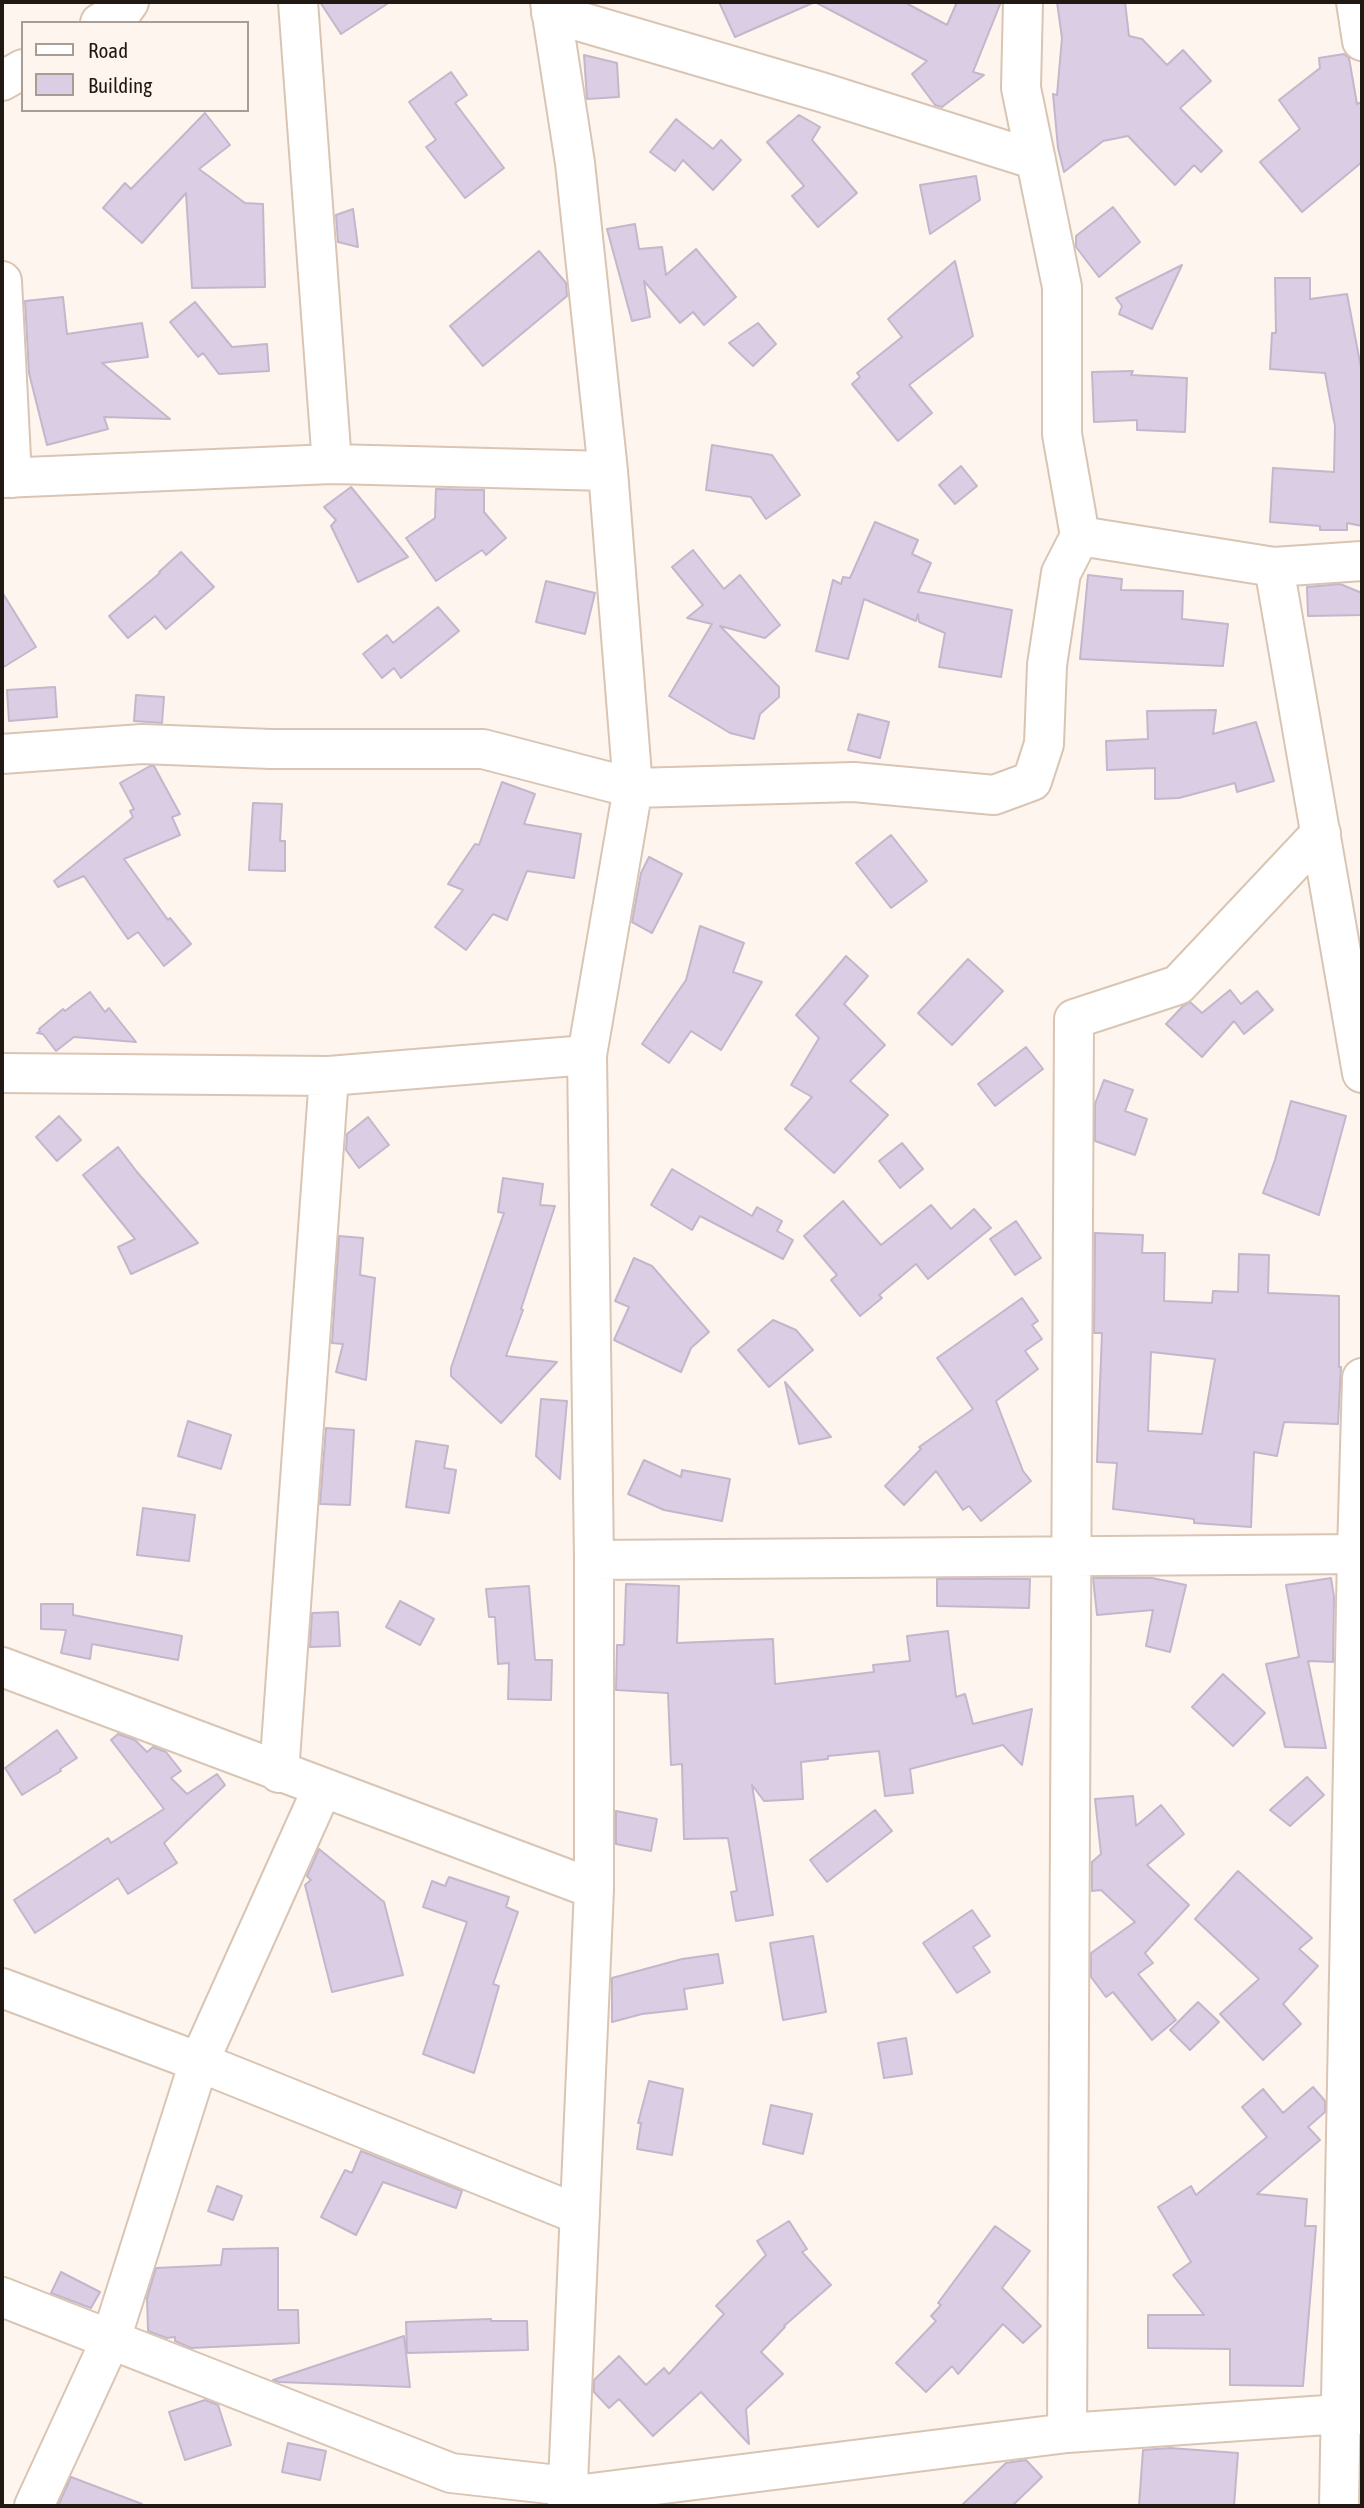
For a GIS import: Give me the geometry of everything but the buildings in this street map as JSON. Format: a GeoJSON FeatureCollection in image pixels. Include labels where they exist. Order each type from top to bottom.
{"type":"FeatureCollection","features":[{"type":"Feature","properties":{"kind":"street"},"geometry":{"type":"LineString","coordinates":[[103,21],[124,9],[129,2]]}},
{"type":"Feature","properties":{"kind":"street"},"geometry":{"type":"LineString","coordinates":[[298,2],[332,464]]}},
{"type":"Feature","properties":{"kind":"street"},"geometry":{"type":"LineString","coordinates":[[2,754],[142,744],[271,749],[483,749],[633,789],[854,782],[994,795],[1032,780],[1044,744],[1047,665],[1061,573],[1080,536],[1062,434],[1062,287],[1021,88],[1023,2]]}},
{"type":"Feature","properties":{"kind":"street"},"geometry":{"type":"LineString","coordinates":[[1356,2],[1362,41]]}},
{"type":"Feature","properties":{"kind":"street"},"geometry":{"type":"LineString","coordinates":[[567,2501],[594,1889],[594,1559],[587,1055],[633,789],[608,471],[575,163],[551,7],[1036,160]]}},
{"type":"Feature","properties":{"kind":"street"},"geometry":{"type":"LineString","coordinates":[[2,81],[21,70]]}},
{"type":"Feature","properties":{"kind":"street"},"geometry":{"type":"LineString","coordinates":[[2,281],[7,478],[332,464],[608,471]]}},
{"type":"Feature","properties":{"kind":"street"},"geometry":{"type":"LineString","coordinates":[[1080,536],[1274,567],[1362,561]]}},
{"type":"Feature","properties":{"kind":"street"},"geometry":{"type":"LineString","coordinates":[[1274,567],[1362,1073]]}},
{"type":"Feature","properties":{"kind":"street"},"geometry":{"type":"LineString","coordinates":[[1067,2432],[1074,1019],[1178,985],[1321,832]]}},
{"type":"Feature","properties":{"kind":"street"},"geometry":{"type":"LineString","coordinates":[[2,1073],[329,1076],[587,1055]]}},
{"type":"Feature","properties":{"kind":"street"},"geometry":{"type":"LineString","coordinates":[[279,1773],[329,1076]]}},
{"type":"Feature","properties":{"kind":"street"},"geometry":{"type":"LineString","coordinates":[[1339,2506],[1352,2415],[1362,1378]]}},
{"type":"Feature","properties":{"kind":"street"},"geometry":{"type":"LineString","coordinates":[[594,1559],[1359,1554]]}},
{"type":"Feature","properties":{"kind":"street"},"geometry":{"type":"LineString","coordinates":[[2,1667],[594,1889]]}},
{"type":"Feature","properties":{"kind":"street"},"geometry":{"type":"LineString","coordinates":[[34,2506],[111,2339],[199,2062],[323,1789]]}},
{"type":"Feature","properties":{"kind":"street"},"geometry":{"type":"LineString","coordinates":[[2,1988],[199,2062],[579,2215]]}},
{"type":"Feature","properties":{"kind":"street"},"geometry":{"type":"LineString","coordinates":[[2,2297],[451,2473],[558,2485],[567,2501]]}},
{"type":"Feature","properties":{"kind":"street"},"geometry":{"type":"LineString","coordinates":[[567,2501],[1067,2432],[1352,2415]]}}]}
